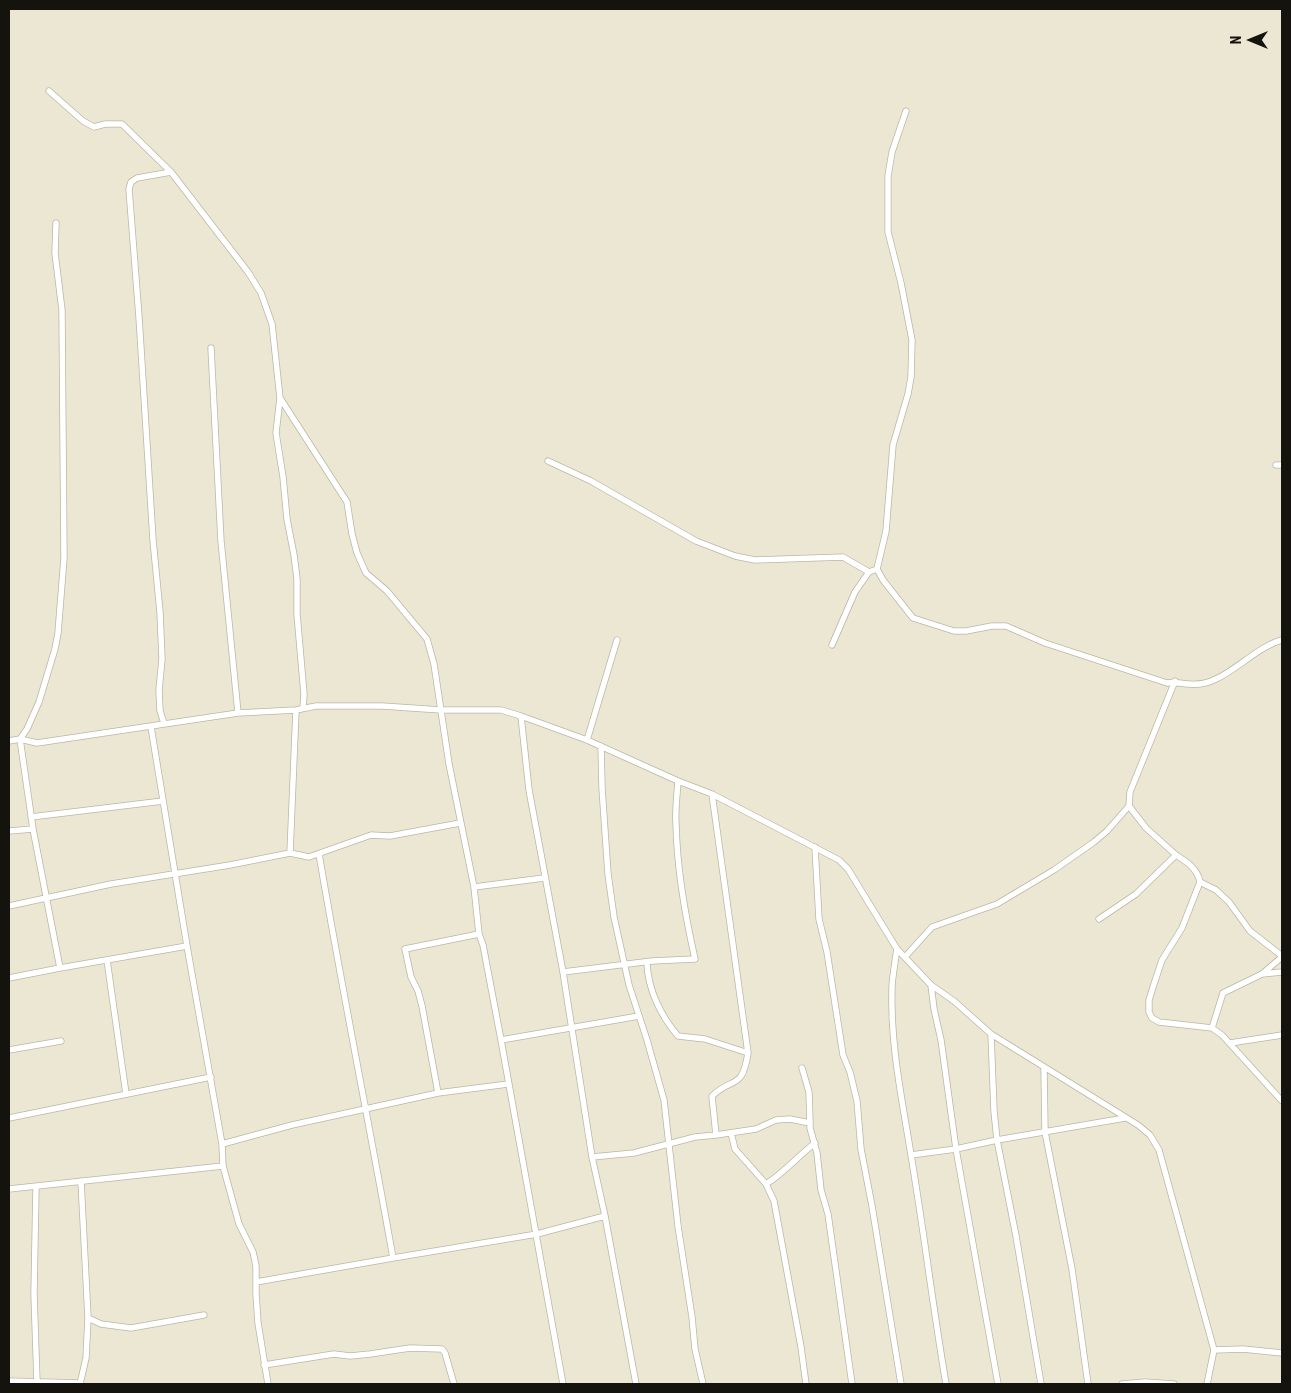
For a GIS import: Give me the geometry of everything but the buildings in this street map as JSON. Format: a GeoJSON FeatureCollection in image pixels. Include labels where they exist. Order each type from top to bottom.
{"type":"FeatureCollection","features":[{"type":"Feature","properties":{"kind":"street"},"geometry":{"type":"LineString","coordinates":[[49,90],[83,121],[94,128],[105,124],[122,124],[171,172],[248,272],[261,293],[272,324],[280,398],[276,434],[297,579],[297,614],[304,708]]}},
{"type":"Feature","properties":{"kind":"street"},"geometry":{"type":"LineString","coordinates":[[906,111],[892,152],[888,176],[888,232],[901,283],[912,340],[911,377],[893,446],[886,531],[877,568],[883,580],[906,611],[913,618],[926,623],[954,631],[1006,626],[1045,643],[1167,684],[1175,681],[1188,684],[1202,684],[1215,680],[1282,640]]}},
{"type":"Feature","properties":{"kind":"street"},"geometry":{"type":"LineString","coordinates":[[164,723],[160,711],[159,690],[162,660],[160,612],[152,540],[139,317],[129,189],[131,182],[137,178],[171,172]]}},
{"type":"Feature","properties":{"kind":"street"},"geometry":{"type":"LineString","coordinates":[[56,222],[56,253],[62,310],[64,558],[55,649],[40,702],[20,739],[33,829],[60,968]]}},
{"type":"Feature","properties":{"kind":"street"},"geometry":{"type":"LineString","coordinates":[[211,348],[221,541],[238,713]]}},
{"type":"Feature","properties":{"kind":"street"},"geometry":{"type":"LineString","coordinates":[[280,398],[347,502],[357,553],[366,572],[387,591],[427,640],[434,664],[460,823],[474,887],[479,934],[483,945],[501,1040],[563,1384]]}},
{"type":"Feature","properties":{"kind":"street"},"geometry":{"type":"LineString","coordinates":[[548,461],[591,481],[696,541],[735,556],[755,560],[843,557],[869,572]]}},
{"type":"Feature","properties":{"kind":"street"},"geometry":{"type":"LineString","coordinates":[[832,645],[855,592],[869,572],[877,568]]}},
{"type":"Feature","properties":{"kind":"street"},"geometry":{"type":"LineString","coordinates":[[587,740],[617,640]]}},
{"type":"Feature","properties":{"kind":"street"},"geometry":{"type":"LineString","coordinates":[[905,957],[932,927],[997,904],[1054,870],[1107,831],[1129,806],[1130,792],[1175,681]]}},
{"type":"Feature","properties":{"kind":"street"},"geometry":{"type":"LineString","coordinates":[[9,741],[20,739],[37,743],[238,713],[304,708],[382,706],[441,710],[501,710],[602,746],[678,782],[712,794],[815,847],[839,860],[848,869],[897,949],[931,984],[954,1001],[991,1034],[1150,1135],[1159,1150],[1214,1350],[1207,1384]]}},
{"type":"Feature","properties":{"kind":"street"},"geometry":{"type":"LineString","coordinates":[[290,853],[296,710]]}},
{"type":"Feature","properties":{"kind":"street"},"geometry":{"type":"LineString","coordinates":[[521,716],[529,790],[563,972],[592,1157],[605,1216],[636,1384]]}},
{"type":"Feature","properties":{"kind":"street"},"geometry":{"type":"LineString","coordinates":[[151,727],[162,801],[222,1144],[223,1166],[239,1224],[253,1252],[256,1266],[256,1294],[268,1384]]}},
{"type":"Feature","properties":{"kind":"street"},"geometry":{"type":"LineString","coordinates":[[602,746],[602,788],[608,874],[614,917],[624,965],[664,1100],[678,1226],[692,1317],[694,1349],[703,1384]]}},
{"type":"Feature","properties":{"kind":"street"},"geometry":{"type":"LineString","coordinates":[[563,972],[695,959],[686,919],[678,857],[676,822],[678,782]]}},
{"type":"Feature","properties":{"kind":"street"},"geometry":{"type":"LineString","coordinates":[[712,794],[748,1053],[743,1075],[736,1082],[712,1096],[716,1135]]}},
{"type":"Feature","properties":{"kind":"street"},"geometry":{"type":"LineString","coordinates":[[31,817],[162,801]]}},
{"type":"Feature","properties":{"kind":"street"},"geometry":{"type":"LineString","coordinates":[[1129,806],[1146,828],[1176,855],[1191,865],[1200,882],[1182,928],[1162,960],[1150,1000],[1149,1012],[1152,1018],[1159,1022],[1212,1028],[1230,1043],[1282,1101]]}},
{"type":"Feature","properties":{"kind":"street"},"geometry":{"type":"LineString","coordinates":[[9,906],[111,884],[230,866],[290,853],[309,857],[371,835],[390,836],[460,823]]}},
{"type":"Feature","properties":{"kind":"street"},"geometry":{"type":"LineString","coordinates":[[9,831],[33,829]]}},
{"type":"Feature","properties":{"kind":"street"},"geometry":{"type":"LineString","coordinates":[[815,847],[819,919],[827,952],[843,1055],[850,1072],[857,1101],[861,1149],[901,1384]]}},
{"type":"Feature","properties":{"kind":"street"},"geometry":{"type":"LineString","coordinates":[[319,854],[338,968],[367,1110],[393,1258]]}},
{"type":"Feature","properties":{"kind":"street"},"geometry":{"type":"LineString","coordinates":[[1099,920],[1136,894],[1176,855]]}},
{"type":"Feature","properties":{"kind":"street"},"geometry":{"type":"LineString","coordinates":[[474,887],[544,878]]}},
{"type":"Feature","properties":{"kind":"street"},"geometry":{"type":"LineString","coordinates":[[1200,882],[1216,890],[1229,902],[1250,931],[1282,957],[1262,974],[1223,993],[1212,1028]]}},
{"type":"Feature","properties":{"kind":"street"},"geometry":{"type":"LineString","coordinates":[[438,1094],[422,1006],[418,991],[411,977],[405,949],[479,934]]}},
{"type":"Feature","properties":{"kind":"street"},"geometry":{"type":"LineString","coordinates":[[9,978],[187,946]]}},
{"type":"Feature","properties":{"kind":"street"},"geometry":{"type":"LineString","coordinates":[[897,949],[892,985],[898,1084],[911,1155],[946,1384]]}},
{"type":"Feature","properties":{"kind":"street"},"geometry":{"type":"LineString","coordinates":[[107,960],[126,1094]]}},
{"type":"Feature","properties":{"kind":"street"},"geometry":{"type":"LineString","coordinates":[[647,963],[648,977],[655,1000],[678,1036],[705,1039],[748,1053]]}},
{"type":"Feature","properties":{"kind":"street"},"geometry":{"type":"LineString","coordinates":[[1262,974],[1282,972]]}},
{"type":"Feature","properties":{"kind":"street"},"geometry":{"type":"LineString","coordinates":[[931,984],[956,1149],[998,1384]]}},
{"type":"Feature","properties":{"kind":"street"},"geometry":{"type":"LineString","coordinates":[[501,1040],[639,1016]]}},
{"type":"Feature","properties":{"kind":"street"},"geometry":{"type":"LineString","coordinates":[[991,1034],[997,1140],[1016,1236],[1041,1384]]}},
{"type":"Feature","properties":{"kind":"street"},"geometry":{"type":"LineString","coordinates":[[1230,1043],[1282,1035]]}},
{"type":"Feature","properties":{"kind":"street"},"geometry":{"type":"LineString","coordinates":[[9,1050],[61,1041]]}},
{"type":"Feature","properties":{"kind":"street"},"geometry":{"type":"LineString","coordinates":[[802,1068],[808,1092],[810,1128],[815,1143],[821,1190],[828,1214],[852,1384]]}},
{"type":"Feature","properties":{"kind":"street"},"geometry":{"type":"LineString","coordinates":[[1044,1069],[1045,1132],[1072,1269],[1088,1384]]}},
{"type":"Feature","properties":{"kind":"street"},"geometry":{"type":"LineString","coordinates":[[9,1118],[211,1077]]}},
{"type":"Feature","properties":{"kind":"street"},"geometry":{"type":"LineString","coordinates":[[222,1144],[292,1125],[438,1094],[508,1084]]}},
{"type":"Feature","properties":{"kind":"street"},"geometry":{"type":"LineString","coordinates":[[911,1155],[956,1149],[1125,1118]]}},
{"type":"Feature","properties":{"kind":"street"},"geometry":{"type":"LineString","coordinates":[[592,1157],[634,1153],[669,1142],[756,1129],[776,1120],[790,1119],[810,1123]]}},
{"type":"Feature","properties":{"kind":"street"},"geometry":{"type":"LineString","coordinates":[[731,1133],[732,1143],[739,1155],[766,1184],[774,1201],[806,1384]]}},
{"type":"Feature","properties":{"kind":"street"},"geometry":{"type":"LineString","coordinates":[[766,1184],[778,1177],[815,1143]]}},
{"type":"Feature","properties":{"kind":"street"},"geometry":{"type":"LineString","coordinates":[[9,1189],[223,1166]]}},
{"type":"Feature","properties":{"kind":"street"},"geometry":{"type":"LineString","coordinates":[[9,1381],[80,1383],[86,1358],[88,1318],[81,1181]]}},
{"type":"Feature","properties":{"kind":"street"},"geometry":{"type":"LineString","coordinates":[[36,1187],[34,1294],[37,1382]]}},
{"type":"Feature","properties":{"kind":"street"},"geometry":{"type":"LineString","coordinates":[[256,1282],[537,1234],[605,1216]]}},
{"type":"Feature","properties":{"kind":"street"},"geometry":{"type":"LineString","coordinates":[[88,1318],[101,1324],[131,1328],[204,1314]]}},
{"type":"Feature","properties":{"kind":"street"},"geometry":{"type":"LineString","coordinates":[[264,1365],[334,1354],[350,1356],[410,1348],[442,1349],[446,1352],[454,1384]]}},
{"type":"Feature","properties":{"kind":"street"},"geometry":{"type":"LineString","coordinates":[[1214,1350],[1243,1349],[1282,1353]]}},
{"type":"Feature","properties":{"kind":"street"},"geometry":{"type":"LineString","coordinates":[[1122,1384],[1145,1382],[1174,1384]]}}]}
